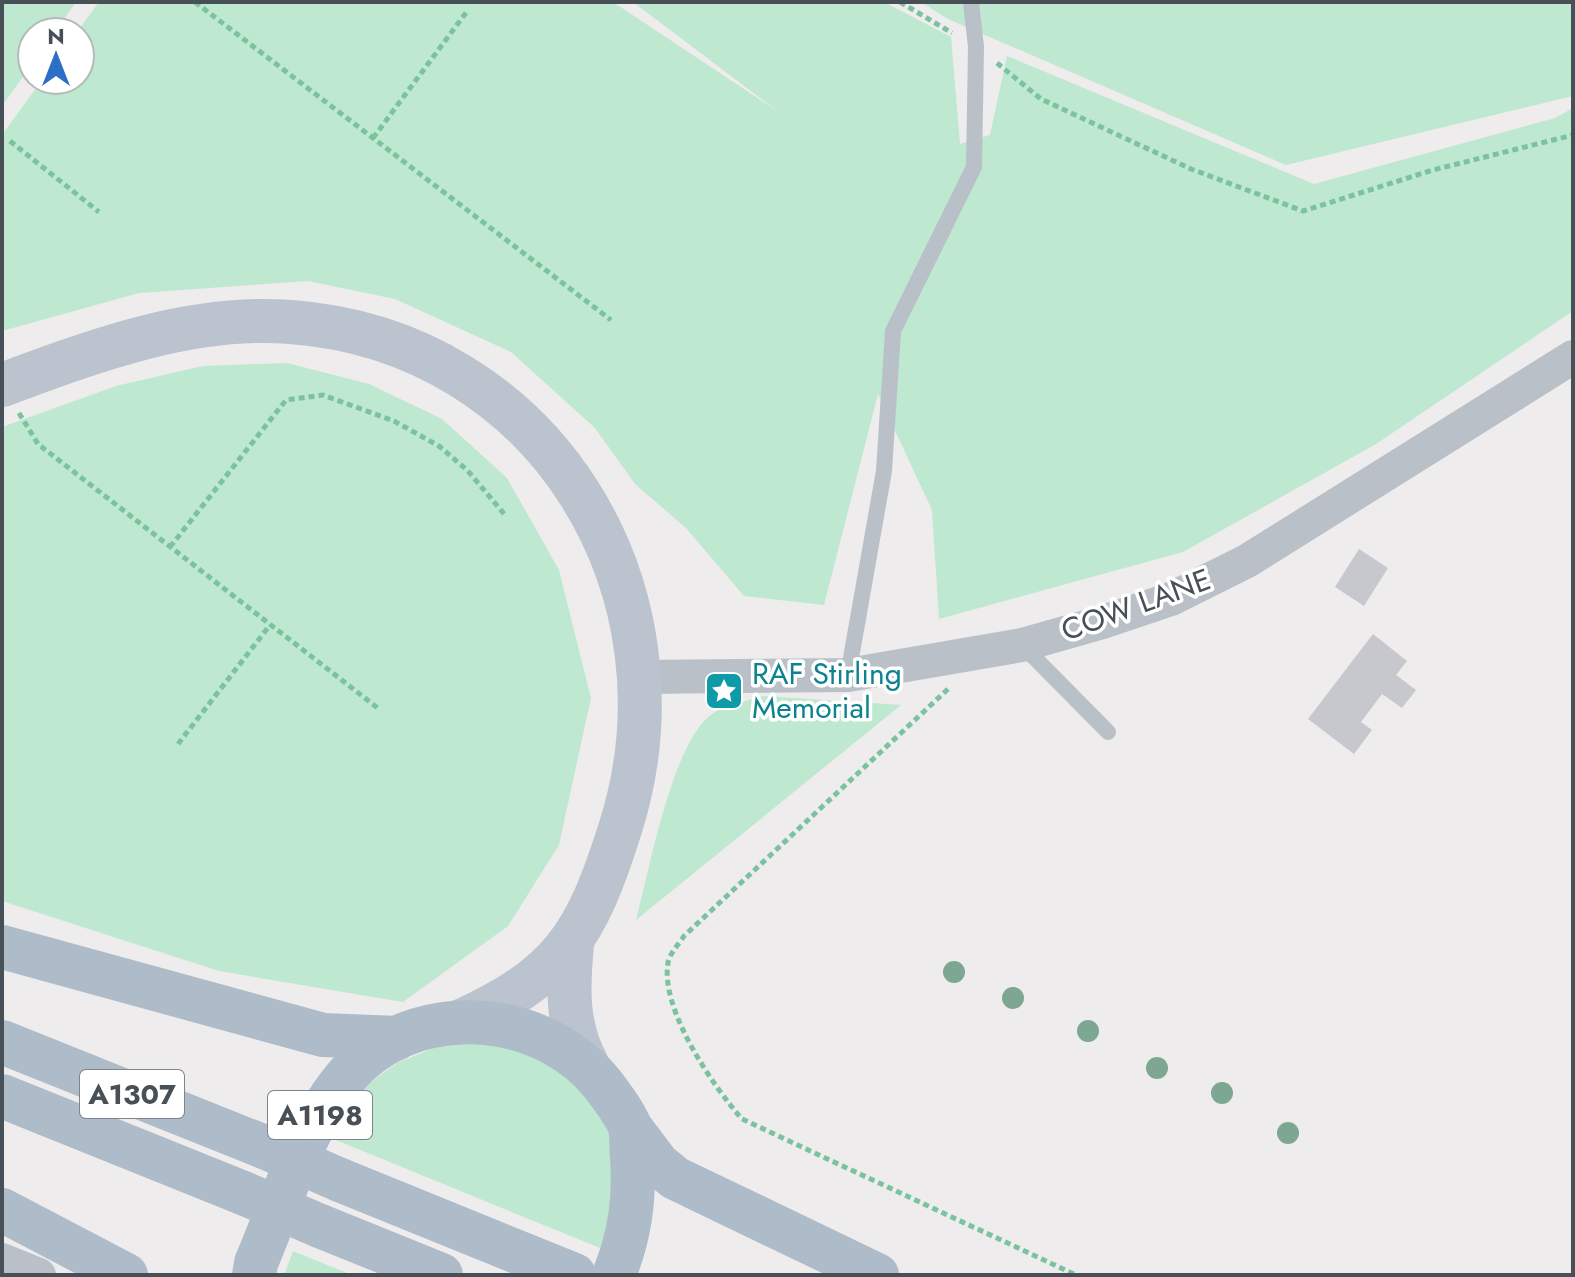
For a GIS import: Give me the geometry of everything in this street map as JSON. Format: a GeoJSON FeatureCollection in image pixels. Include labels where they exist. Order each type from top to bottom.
{"type":"FeatureCollection","features":[{"type":"Feature","properties":{"kind":"main road"},"geometry":{"type":"LineString","coordinates":[[2,385],[88,353],[177,329],[217,323],[291,322],[328,327],[407,350],[439,365],[498,404],[542,445],[593,514],[620,574],[635,629],[641,677],[641,732],[631,795],[603,878],[572,944],[568,986],[573,1037],[587,1064]]}},
{"type":"Feature","properties":{"kind":"main road"},"geometry":{"type":"LineString","coordinates":[[457,1023],[504,1002],[537,979],[572,944]]}},
{"type":"Feature","properties":{"kind":"main road"},"geometry":{"type":"LineString","coordinates":[[2,947],[323,1035],[397,1038]]}},
{"type":"Feature","properties":{"kind":"main road","name":"A1198"},"geometry":{"type":"LineString","coordinates":[[254,1275],[256,1263],[317,1121],[335,1089],[359,1063],[397,1038],[425,1028],[457,1023],[522,1028],[554,1042],[587,1064],[630,1127]]}},
{"type":"Feature","properties":{"kind":"main road","name":"A1307"},"geometry":{"type":"LineString","coordinates":[[2,1042],[574,1275]]}},
{"type":"Feature","properties":{"kind":"main road","name":"A1307"},"geometry":{"type":"LineString","coordinates":[[2,1096],[441,1275]]}},
{"type":"Feature","properties":{"kind":"main road"},"geometry":{"type":"LineString","coordinates":[[614,1275],[633,1206],[630,1127]]}},
{"type":"Feature","properties":{"kind":"main road"},"geometry":{"type":"LineString","coordinates":[[630,1127],[658,1164],[675,1178],[877,1275]]}},
{"type":"Feature","properties":{"kind":"main road"},"geometry":{"type":"LineString","coordinates":[[2,1210],[126,1275]]}},
{"type":"Feature","properties":{"kind":"street","name":"COW LANE"},"geometry":{"type":"LineString","coordinates":[[641,677],[848,675],[1022,645],[1171,599],[1247,561],[1573,357]]}},
{"type":"Feature","properties":{"kind":"street"},"geometry":{"type":"LineString","coordinates":[[2,1260],[39,1275]]}},
{"type":"Feature","properties":{"kind":"lane"},"geometry":{"type":"LineString","coordinates":[[848,675],[884,471],[893,331],[974,167],[976,47],[971,2]]}},
{"type":"Feature","properties":{"kind":"lane"},"geometry":{"type":"LineString","coordinates":[[1022,645],[1108,732]]}},
{"type":"Feature","properties":{"kind":"path"},"geometry":{"type":"LineString","coordinates":[[195,2],[611,320]]}},
{"type":"Feature","properties":{"kind":"path"},"geometry":{"type":"LineString","coordinates":[[373,138],[468,10]]}},
{"type":"Feature","properties":{"kind":"path"},"geometry":{"type":"LineString","coordinates":[[1041,99],[1191,169],[1303,211],[1433,170],[1573,135]]}},
{"type":"Feature","properties":{"kind":"path"},"geometry":{"type":"LineString","coordinates":[[10,141],[99,212]]}},
{"type":"Feature","properties":{"kind":"path"},"geometry":{"type":"LineString","coordinates":[[2,385],[38,444],[379,709]]}},
{"type":"Feature","properties":{"kind":"path"},"geometry":{"type":"LineString","coordinates":[[170,547],[286,400],[323,395],[394,421],[439,446],[468,471],[505,515]]}},
{"type":"Feature","properties":{"kind":"path"},"geometry":{"type":"LineString","coordinates":[[178,744],[270,625]]}},
{"type":"Feature","properties":{"kind":"path"},"geometry":{"type":"LineString","coordinates":[[989,650],[684,936],[668,961],[669,995],[714,1086],[742,1119],[1076,1275]]}},
{"type":"Feature","properties":{"kind":"green space"},"geometry":{"type":"Polygon","coordinates":[[[2,2],[76,2],[66,16],[16,16],[16,86],[2,106],[2,2]]]}},
{"type":"Feature","properties":{"kind":"green space"},"geometry":{"type":"Polygon","coordinates":[[[99,2],[613,2],[780,113],[633,2],[884,2],[951,37],[960,144],[990,135],[1007,56],[1314,184],[1555,118],[1573,108],[1573,311],[1376,444],[1183,552],[939,619],[932,510],[878,394],[824,605],[744,596],[686,528],[635,484],[595,428],[511,352],[395,299],[308,281],[139,293],[2,331],[2,135],[30,96],[96,96],[96,16],[89,16],[99,2]]]}},
{"type":"Feature","properties":{"kind":"green space"},"geometry":{"type":"Polygon","coordinates":[[[921,2],[1573,2],[1573,96],[1286,165],[948,19],[921,2]]]}},
{"type":"Feature","properties":{"kind":"green space"},"geometry":{"type":"Polygon","coordinates":[[[287,363],[369,384],[442,419],[507,478],[559,570],[591,698],[559,845],[508,926],[403,1002],[219,971],[2,901],[2,427],[116,386],[203,366],[287,363]]]}},
{"type":"Feature","properties":{"kind":"green space"},"geometry":{"type":"Polygon","coordinates":[[[764,696],[901,705],[636,920],[655,841],[685,751],[698,729],[712,714],[730,705],[764,696]]]}},
{"type":"Feature","properties":{"kind":"green space"},"geometry":{"type":"Polygon","coordinates":[[[456,1039],[508,1044],[543,1056],[575,1080],[588,1095],[608,1130],[617,1169],[615,1200],[600,1248],[331,1138],[356,1093],[397,1063],[456,1039]]]}},
{"type":"Feature","properties":{"kind":"green space"},"geometry":{"type":"Polygon","coordinates":[[[293,1251],[352,1275],[284,1275],[293,1251]]]}},
{"type":"Feature","properties":{"kind":"building"},"geometry":{"type":"Polygon","coordinates":[[[1359,549],[1388,568],[1364,606],[1335,587],[1359,549]]]}},
{"type":"Feature","properties":{"kind":"building"},"geometry":{"type":"Polygon","coordinates":[[[1373,634],[1407,661],[1396,675],[1416,690],[1402,708],[1382,694],[1361,722],[1372,730],[1354,754],[1308,719],[1373,634]]]}},
{"type":"Feature","properties":{"kind":"place","name":"RAF Stirling Memorial"},"geometry":{"type":"Point","coordinates":[724,691]}}]}
